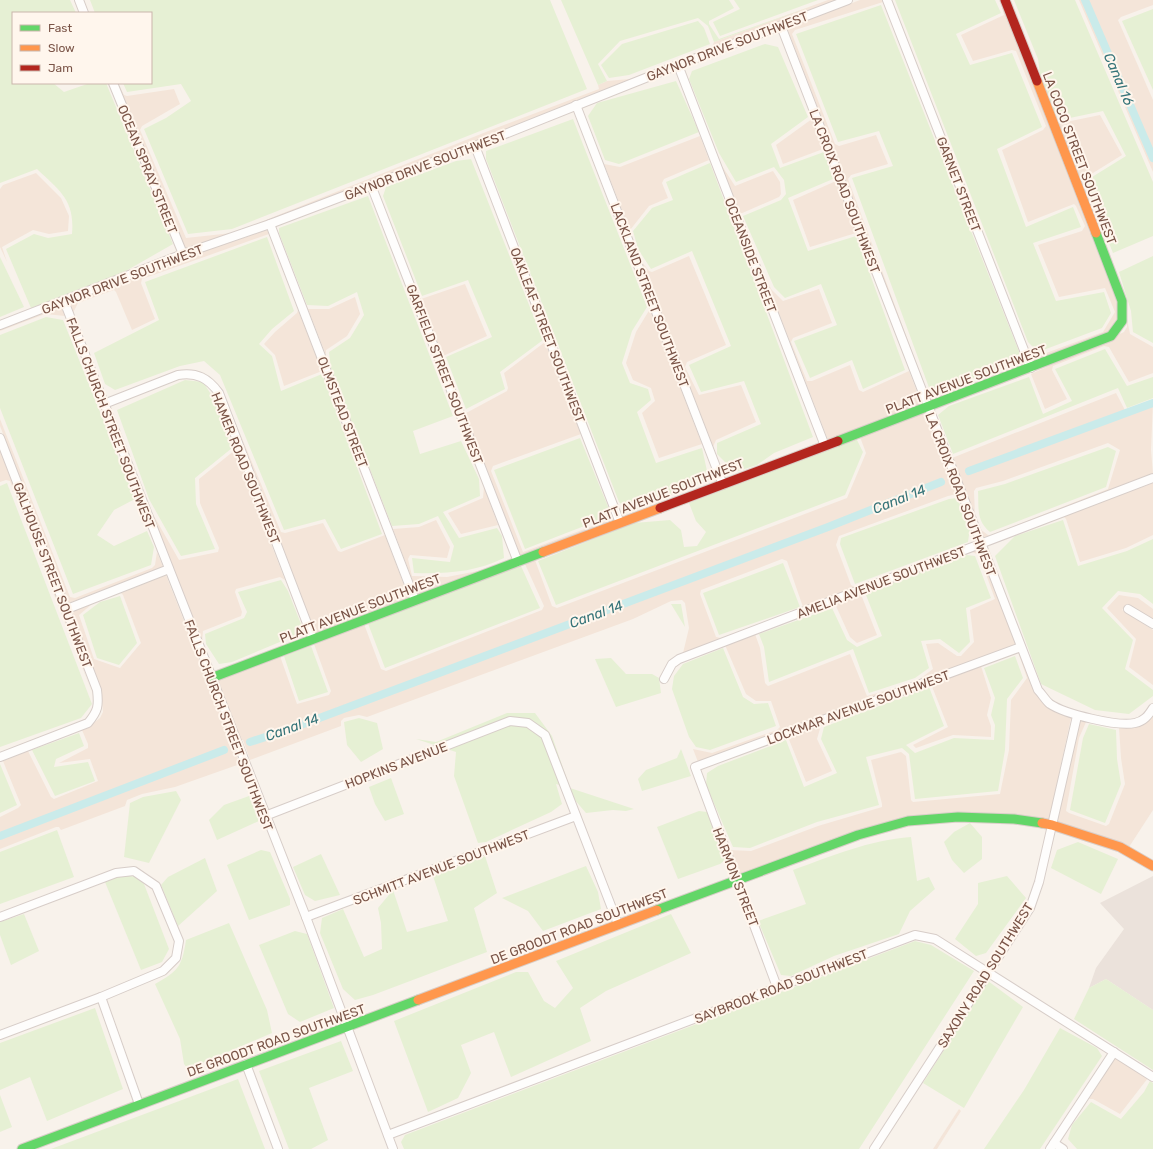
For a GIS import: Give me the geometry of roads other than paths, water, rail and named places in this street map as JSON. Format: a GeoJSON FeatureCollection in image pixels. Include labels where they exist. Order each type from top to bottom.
{"type":"FeatureCollection","features":[{"type":"Feature","properties":{"kind":"street"},"geometry":{"type":"LineString","coordinates":[[79,0],[84,12]]}},
{"type":"Feature","properties":{"kind":"street","name":"GAYNOR DRIVE SOUTHWEST"},"geometry":{"type":"LineString","coordinates":[[0,325],[183,254],[270,224],[475,146],[678,65],[848,0]]}},
{"type":"Feature","properties":{"kind":"street","name":"GARNET STREET"},"geometry":{"type":"LineString","coordinates":[[887,0],[1031,368]]}},
{"type":"Feature","properties":{"kind":"street","name":"LA COCO STREET SOUTHWEST"},"geometry":{"type":"LineString","coordinates":[[1005,0],[1122,301],[1124,315],[1120,327]]}},
{"type":"Feature","properties":{"kind":"street","name":"LA CROIX ROAD SOUTHWEST"},"geometry":{"type":"LineString","coordinates":[[781,26],[927,407],[1038,690],[1050,704],[1077,716],[1127,724],[1146,719],[1153,708]]}},
{"type":"Feature","properties":{"kind":"street","name":"OCEANSIDE STREET"},"geometry":{"type":"LineString","coordinates":[[678,65],[825,446]]}},
{"type":"Feature","properties":{"kind":"street","name":"OCEAN SPRAY STREET"},"geometry":{"type":"LineString","coordinates":[[113,84],[183,254]]}},
{"type":"Feature","properties":{"kind":"street","name":"LACKLAND STREET SOUTHWEST"},"geometry":{"type":"LineString","coordinates":[[576,105],[723,484]]}},
{"type":"Feature","properties":{"kind":"street","name":"OAKLEAF STREET SOUTHWEST"},"geometry":{"type":"LineString","coordinates":[[475,146],[620,523]]}},
{"type":"Feature","properties":{"kind":"street","name":"GARFIELD STREET SOUTHWEST"},"geometry":{"type":"LineString","coordinates":[[371,185],[518,562]]}},
{"type":"Feature","properties":{"kind":"street","name":"OLMSTEAD STREET"},"geometry":{"type":"LineString","coordinates":[[270,224],[415,600]]}},
{"type":"Feature","properties":{"kind":"street","name":"FALLS CHURCH STREET SOUTHWEST"},"geometry":{"type":"LineString","coordinates":[[64,301],[265,816],[306,917],[346,1028],[393,1149]]}},
{"type":"Feature","properties":{"kind":"street","name":"PLATT AVENUE SOUTHWEST"},"geometry":{"type":"LineString","coordinates":[[211,678],[1031,368],[1111,336],[1120,327]]}},
{"type":"Feature","properties":{"kind":"street","name":"HAMER ROAD SOUTHWEST"},"geometry":{"type":"LineString","coordinates":[[104,404],[178,375],[188,373],[201,375],[211,382],[219,393],[313,639]]}},
{"type":"Feature","properties":{"kind":"street","name":"GALHOUSE STREET SOUTHWEST"},"geometry":{"type":"LineString","coordinates":[[0,757],[76,729],[88,723],[96,713],[99,703],[97,690],[67,609],[1,441]]}},
{"type":"Feature","properties":{"kind":"street","name":"AMELIA AVENUE SOUTHWEST"},"geometry":{"type":"LineString","coordinates":[[664,679],[672,664],[679,658],[1153,478]]}},
{"type":"Feature","properties":{"kind":"street"},"geometry":{"type":"LineString","coordinates":[[67,609],[169,569]]}},
{"type":"Feature","properties":{"kind":"street"},"geometry":{"type":"LineString","coordinates":[[1128,609],[1153,624]]}},
{"type":"Feature","properties":{"kind":"street","name":"LOCKMAR AVENUE SOUTHWEST"},"geometry":{"type":"LineString","coordinates":[[695,767],[1022,647]]}},
{"type":"Feature","properties":{"kind":"street","name":"SAXONY ROAD SOUTHWEST"},"geometry":{"type":"LineString","coordinates":[[874,1149],[1030,908],[1039,882],[1077,716]]}},
{"type":"Feature","properties":{"kind":"street","name":"HOPKINS AVENUE"},"geometry":{"type":"LineString","coordinates":[[265,816],[510,721],[528,723],[545,735],[576,816]]}},
{"type":"Feature","properties":{"kind":"street","name":"HARMON STREET"},"geometry":{"type":"LineString","coordinates":[[695,767],[736,880],[778,987]]}},
{"type":"Feature","properties":{"kind":"street"},"geometry":{"type":"LineString","coordinates":[[576,816],[618,924]]}},
{"type":"Feature","properties":{"kind":"street","name":"SCHMITT AVENUE SOUTHWEST"},"geometry":{"type":"LineString","coordinates":[[306,917],[576,816]]}},
{"type":"Feature","properties":{"kind":"street","name":"DE GROODT ROAD SOUTHWEST"},"geometry":{"type":"LineString","coordinates":[[22,1149],[736,880],[858,835],[908,821],[958,816],[1014,819],[1052,825],[1120,848],[1153,866]]}},
{"type":"Feature","properties":{"kind":"street"},"geometry":{"type":"LineString","coordinates":[[0,917],[116,873],[134,871],[156,886],[179,940],[176,958],[163,971],[101,997],[0,1035]]}},
{"type":"Feature","properties":{"kind":"street","name":"SAYBROOK ROAD SOUTHWEST"},"geometry":{"type":"LineString","coordinates":[[388,1135],[915,935],[935,939],[1153,1076]]}},
{"type":"Feature","properties":{"kind":"street"},"geometry":{"type":"LineString","coordinates":[[101,997],[139,1104]]}},
{"type":"Feature","properties":{"kind":"street"},"geometry":{"type":"LineString","coordinates":[[1064,1149],[1052,1146],[1114,1052]]}},
{"type":"Feature","properties":{"kind":"street"},"geometry":{"type":"LineString","coordinates":[[246,1064],[278,1149]]}},
{"type":"Feature","properties":{"kind":"waterway","name":"Canal 16"},"geometry":{"type":"LineString","coordinates":[[1085,0],[1153,158]]}},
{"type":"Feature","properties":{"kind":"waterway","name":"Canal 14"},"geometry":{"type":"LineString","coordinates":[[969,471],[1153,403]]}},
{"type":"Feature","properties":{"kind":"waterway","name":"Canal 14"},"geometry":{"type":"LineString","coordinates":[[250,742],[290,729],[828,527],[941,482]]}},
{"type":"Feature","properties":{"kind":"waterway","name":"Canal 14"},"geometry":{"type":"LineString","coordinates":[[0,836],[224,750]]}}]}
